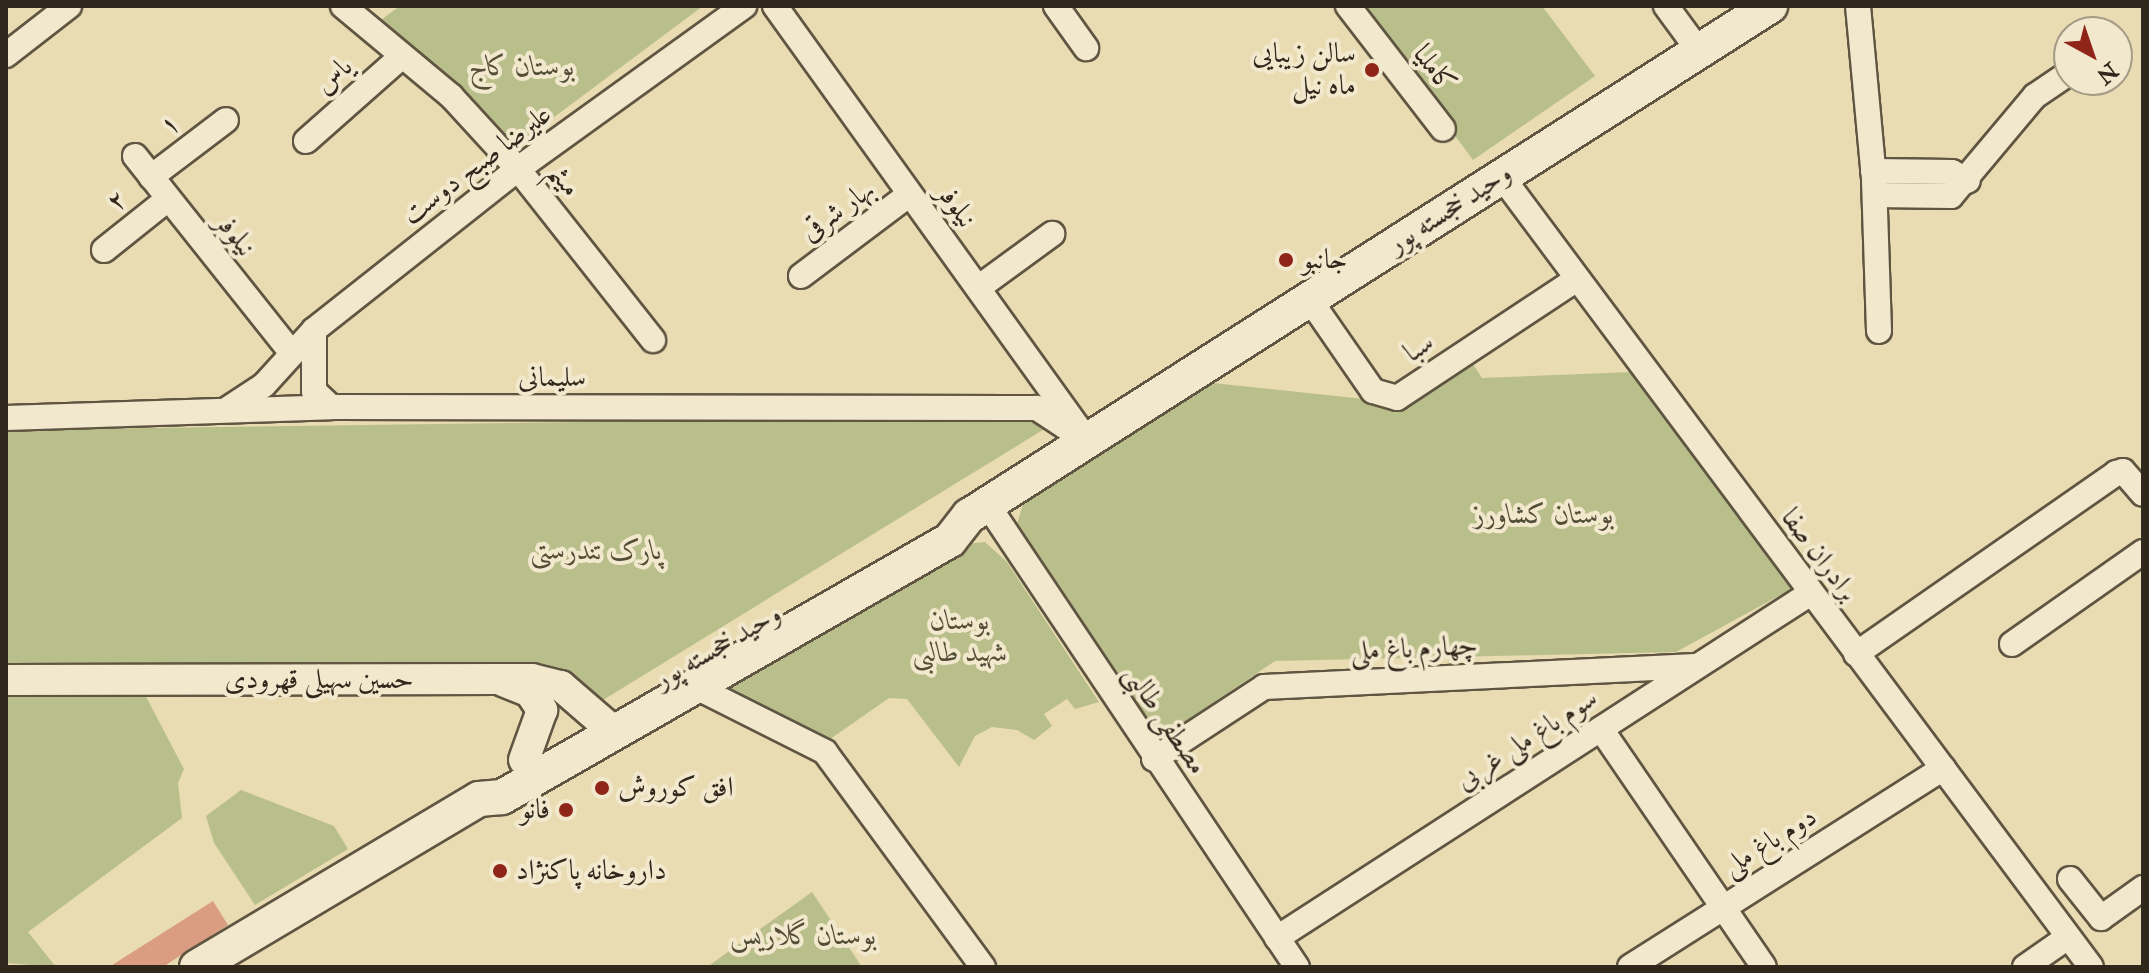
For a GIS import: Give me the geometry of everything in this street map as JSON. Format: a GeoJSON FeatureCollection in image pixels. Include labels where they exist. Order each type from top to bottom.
{"type":"FeatureCollection","features":[{"type":"Feature","properties":{"kind":"main road","name":"وحید خجسته پور"},"geometry":{"type":"LineString","coordinates":[[479,799],[491,780],[524,760],[692,685],[950,540],[978,510],[1770,6]]}},
{"type":"Feature","properties":{"kind":"main road","name":"وحید خجسته پور"},"geometry":{"type":"LineString","coordinates":[[197,967],[479,799],[502,797],[607,723],[941,518],[978,510]]}},
{"type":"Feature","properties":{"kind":"street"},"geometry":{"type":"LineString","coordinates":[[6,55],[69,6]]}},
{"type":"Feature","properties":{"kind":"street","name":"میثم"},"geometry":{"type":"LineString","coordinates":[[343,6],[451,96],[518,169],[653,340]]}},
{"type":"Feature","properties":{"kind":"street","name":"علیرضا صبح دوست"},"geometry":{"type":"LineString","coordinates":[[227,409],[264,385],[290,351],[314,330],[518,169],[744,6]]}},
{"type":"Feature","properties":{"kind":"street","name":"نیلوفر"},"geometry":{"type":"LineString","coordinates":[[775,6],[1087,441]]}},
{"type":"Feature","properties":{"kind":"street"},"geometry":{"type":"LineString","coordinates":[[1056,6],[1086,48]]}},
{"type":"Feature","properties":{"kind":"street","name":"کاملیا"},"geometry":{"type":"LineString","coordinates":[[1348,6],[1443,129]]}},
{"type":"Feature","properties":{"kind":"street"},"geometry":{"type":"LineString","coordinates":[[1666,6],[1699,51]]}},
{"type":"Feature","properties":{"kind":"street"},"geometry":{"type":"LineString","coordinates":[[1858,6],[1874,183],[1879,331]]}},
{"type":"Feature","properties":{"kind":"street","name":"یاس"},"geometry":{"type":"LineString","coordinates":[[306,141],[402,56]]}},
{"type":"Feature","properties":{"kind":"street"},"geometry":{"type":"LineString","coordinates":[[1874,183],[1952,172],[1968,181],[2035,96],[2053,84]]}},
{"type":"Feature","properties":{"kind":"street","name":"۱"},"geometry":{"type":"LineString","coordinates":[[151,177],[226,120]]}},
{"type":"Feature","properties":{"kind":"street","name":"نیلوفر"},"geometry":{"type":"LineString","coordinates":[[135,156],[290,351]]}},
{"type":"Feature","properties":{"kind":"street","name":"برادران صفا"},"geometry":{"type":"LineString","coordinates":[[1502,177],[1575,280],[2091,967]]}},
{"type":"Feature","properties":{"kind":"street","name":"بهار شرقی"},"geometry":{"type":"LineString","coordinates":[[801,276],[910,194]]}},
{"type":"Feature","properties":{"kind":"street","name":"۲"},"geometry":{"type":"LineString","coordinates":[[104,250],[168,199]]}},
{"type":"Feature","properties":{"kind":"street"},"geometry":{"type":"LineString","coordinates":[[978,288],[1052,234]]}},
{"type":"Feature","properties":{"kind":"street","name":"سبا"},"geometry":{"type":"LineString","coordinates":[[1319,313],[1373,391],[1397,398],[1575,280]]}},
{"type":"Feature","properties":{"kind":"street"},"geometry":{"type":"LineString","coordinates":[[314,330],[314,391],[331,407]]}},
{"type":"Feature","properties":{"kind":"street","name":"سلیمانی"},"geometry":{"type":"LineString","coordinates":[[6,418],[331,407],[1037,408],[1087,441]]}},
{"type":"Feature","properties":{"kind":"street"},"geometry":{"type":"LineString","coordinates":[[1856,654],[2116,473],[2123,471],[2143,494]]}},
{"type":"Feature","properties":{"kind":"street","name":"مصطفی طالبی"},"geometry":{"type":"LineString","coordinates":[[978,510],[1154,759],[1293,966]]}},
{"type":"Feature","properties":{"kind":"street"},"geometry":{"type":"LineString","coordinates":[[2012,644],[2143,552]]}},
{"type":"Feature","properties":{"kind":"street","name":"سوم باغ ملی غربی"},"geometry":{"type":"LineString","coordinates":[[1277,938],[1811,593]]}},
{"type":"Feature","properties":{"kind":"street","name":"چهارم باغ ملی"},"geometry":{"type":"LineString","coordinates":[[1154,759],[1264,687],[1697,666]]}},
{"type":"Feature","properties":{"kind":"street"},"geometry":{"type":"LineString","coordinates":[[497,679],[530,692],[542,710],[524,760]]}},
{"type":"Feature","properties":{"kind":"street","name":"حسین سهیلی قهرودی"},"geometry":{"type":"LineString","coordinates":[[6,680],[549,681],[607,723]]}},
{"type":"Feature","properties":{"kind":"street"},"geometry":{"type":"LineString","coordinates":[[692,685],[825,752],[983,967]]}},
{"type":"Feature","properties":{"kind":"street"},"geometry":{"type":"LineString","coordinates":[[1601,729],[1764,967]]}},
{"type":"Feature","properties":{"kind":"street","name":"دوم باغ ملی"},"geometry":{"type":"LineString","coordinates":[[1630,967],[1943,768]]}},
{"type":"Feature","properties":{"kind":"street"},"geometry":{"type":"LineString","coordinates":[[2070,879],[2101,918],[2143,888]]}},
{"type":"Feature","properties":{"kind":"street"},"geometry":{"type":"LineString","coordinates":[[2025,967],[2068,937]]}},
{"type":"Feature","properties":{"kind":"green space","name":"بوستان کاج"},"geometry":{"type":"Polygon","coordinates":[[[400,6],[703,6],[510,150],[462,90],[378,22],[400,6]]]}},
{"type":"Feature","properties":{"kind":"green space"},"geometry":{"type":"Polygon","coordinates":[[[1359,6],[1542,6],[1595,76],[1473,160],[1359,6]]]}},
{"type":"Feature","properties":{"kind":"green space","name":"بوستان کشاورز"},"geometry":{"type":"Polygon","coordinates":[[[1473,364],[1482,378],[1633,372],[1795,587],[1676,652],[1275,661],[1155,742],[1016,527],[1024,501],[1213,383],[1364,399],[1394,411],[1473,364]]]}},
{"type":"Feature","properties":{"kind":"green space","name":"پارک تندرستی"},"geometry":{"type":"Polygon","coordinates":[[[1020,416],[1046,428],[603,700],[6,670],[6,430],[1020,416]]]}},
{"type":"Feature","properties":{"kind":"green space","name":"بوستان شهید طالبی"},"geometry":{"type":"Polygon","coordinates":[[[985,542],[1007,562],[1099,702],[1075,709],[1067,699],[1044,714],[1052,726],[1034,740],[1017,730],[992,727],[975,736],[959,767],[907,699],[889,698],[823,744],[725,687],[956,545],[985,542]]]}},
{"type":"Feature","properties":{"kind":"green space"},"geometry":{"type":"Polygon","coordinates":[[[6,691],[143,691],[184,769],[178,783],[182,818],[28,932],[56,967],[6,963],[6,691]]]}},
{"type":"Feature","properties":{"kind":"green space"},"geometry":{"type":"Polygon","coordinates":[[[241,790],[334,826],[348,849],[255,905],[214,843],[206,816],[241,790]]]}},
{"type":"Feature","properties":{"kind":"green space","name":"بوستان گلاریس"},"geometry":{"type":"Polygon","coordinates":[[[812,892],[862,967],[707,967],[812,892]]]}},
{"type":"Feature","properties":{"kind":"building"},"geometry":{"type":"Polygon","coordinates":[[[213,901],[228,925],[163,967],[109,967],[213,901]]]}},
{"type":"Feature","properties":{"kind":"place","name":"سالن زیبایی ماه نیل"},"geometry":{"type":"Point","coordinates":[1372,70]}},
{"type":"Feature","properties":{"kind":"place","name":"جانبو"},"geometry":{"type":"Point","coordinates":[1286,260]}},
{"type":"Feature","properties":{"kind":"place","name":"افق کوروش"},"geometry":{"type":"Point","coordinates":[602,788]}},
{"type":"Feature","properties":{"kind":"place","name":"فانو"},"geometry":{"type":"Point","coordinates":[566,810]}},
{"type":"Feature","properties":{"kind":"place","name":"داروخانه پاکنژاد"},"geometry":{"type":"Point","coordinates":[500,871]}}]}
